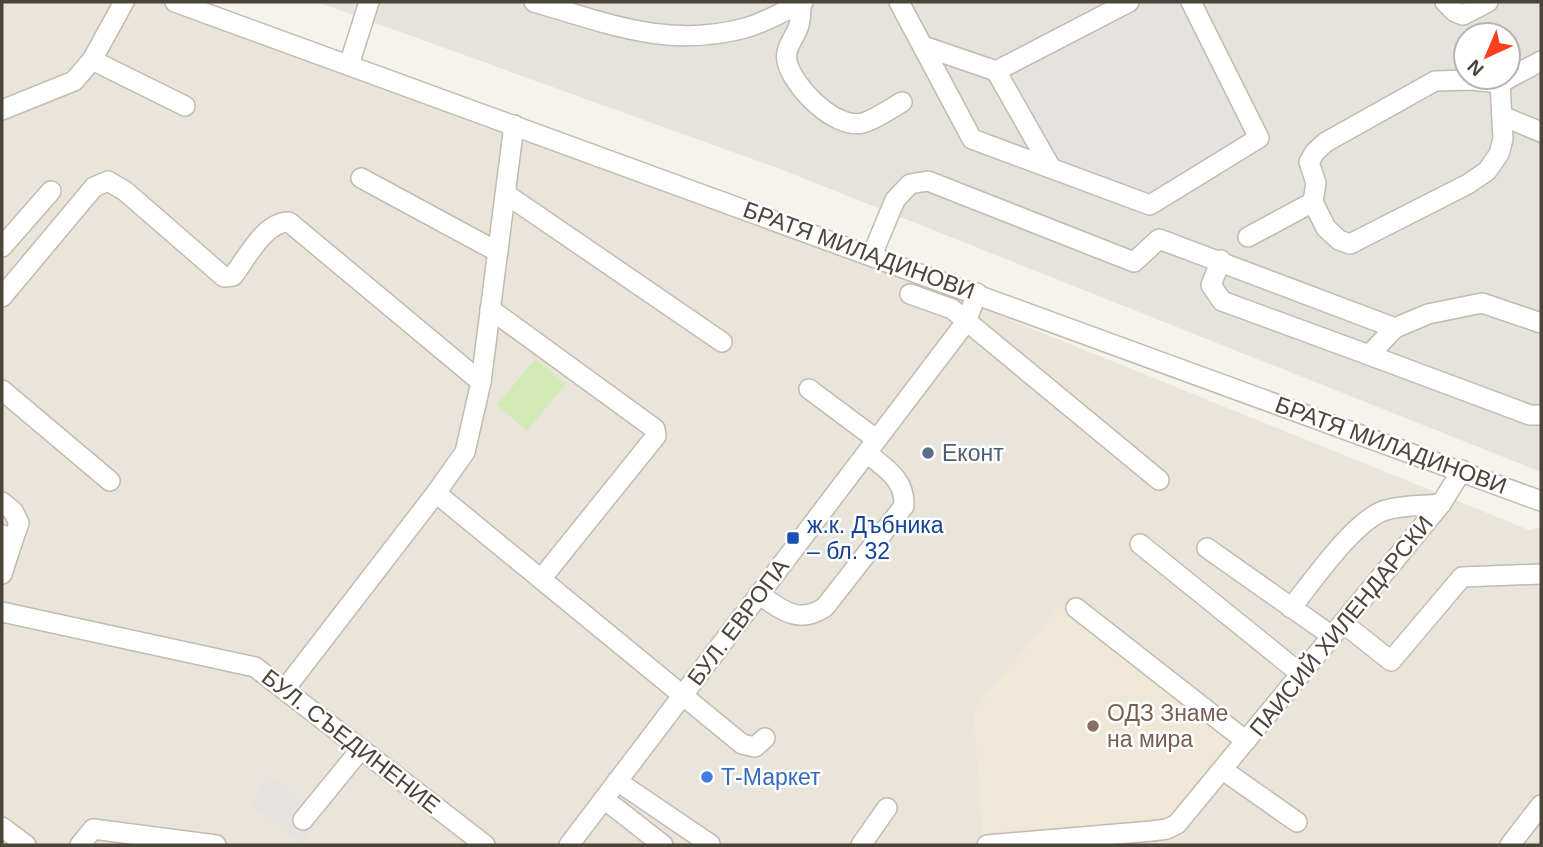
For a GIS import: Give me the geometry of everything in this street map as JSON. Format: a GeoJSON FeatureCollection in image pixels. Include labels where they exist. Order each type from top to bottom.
{"type":"FeatureCollection","features":[{"type":"Feature","properties":{"kind":"street"},"geometry":{"type":"LineString","coordinates":[[2,110],[74,81],[92,60],[124,2]]}},
{"type":"Feature","properties":{"kind":"street","name":"БРАТЯ МИЛАДИНОВИ"},"geometry":{"type":"LineString","coordinates":[[176,2],[1541,501]]}},
{"type":"Feature","properties":{"kind":"street"},"geometry":{"type":"LineString","coordinates":[[349,65],[369,2]]}},
{"type":"Feature","properties":{"kind":"street"},"geometry":{"type":"LineString","coordinates":[[534,2],[648,34],[682,37],[747,28],[802,2]]}},
{"type":"Feature","properties":{"kind":"street"},"geometry":{"type":"LineString","coordinates":[[802,2],[800,23],[787,48],[787,62],[804,92],[817,106],[847,123],[863,123],[902,102]]}},
{"type":"Feature","properties":{"kind":"street"},"geometry":{"type":"LineString","coordinates":[[899,2],[972,139],[1150,205],[1259,138],[1191,2]]}},
{"type":"Feature","properties":{"kind":"street"},"geometry":{"type":"LineString","coordinates":[[996,71],[1129,2]]}},
{"type":"Feature","properties":{"kind":"street"},"geometry":{"type":"LineString","coordinates":[[1445,2],[1455,12],[1463,15],[1488,2]]}},
{"type":"Feature","properties":{"kind":"street"},"geometry":{"type":"LineString","coordinates":[[923,46],[996,71],[1051,168]]}},
{"type":"Feature","properties":{"kind":"street"},"geometry":{"type":"LineString","coordinates":[[92,60],[185,106]]}},
{"type":"Feature","properties":{"kind":"street"},"geometry":{"type":"LineString","coordinates":[[1522,71],[1541,61]]}},
{"type":"Feature","properties":{"kind":"street"},"geometry":{"type":"LineString","coordinates":[[1452,81],[1435,81],[1326,142],[1315,152],[1309,162],[1316,183],[1313,202],[1326,228],[1339,240],[1350,244],[1468,184],[1487,171],[1499,154],[1503,139],[1500,91]]}},
{"type":"Feature","properties":{"kind":"street"},"geometry":{"type":"LineString","coordinates":[[1502,116],[1540,128]]}},
{"type":"Feature","properties":{"kind":"street"},"geometry":{"type":"LineString","coordinates":[[285,689],[466,452],[481,382],[514,125]]}},
{"type":"Feature","properties":{"kind":"street"},"geometry":{"type":"LineString","coordinates":[[361,178],[498,252]]}},
{"type":"Feature","properties":{"kind":"street"},"geometry":{"type":"LineString","coordinates":[[2,297],[94,187],[107,181],[125,191],[225,277],[233,276],[270,228],[282,222],[289,222],[481,382]]}},
{"type":"Feature","properties":{"kind":"street"},"geometry":{"type":"LineString","coordinates":[[872,255],[895,200],[909,184],[928,181],[1134,262],[1159,239],[1221,260],[1395,328]]}},
{"type":"Feature","properties":{"kind":"street"},"geometry":{"type":"LineString","coordinates":[[2,247],[51,191]]}},
{"type":"Feature","properties":{"kind":"street"},"geometry":{"type":"LineString","coordinates":[[506,194],[722,342]]}},
{"type":"Feature","properties":{"kind":"street"},"geometry":{"type":"LineString","coordinates":[[1248,237],[1313,202]]}},
{"type":"Feature","properties":{"kind":"street"},"geometry":{"type":"LineString","coordinates":[[1221,260],[1211,285],[1222,301],[1530,415],[1541,415]]}},
{"type":"Feature","properties":{"kind":"street","name":"БУЛ. ЕВРОПА"},"geometry":{"type":"LineString","coordinates":[[569,845],[965,322],[976,293]]}},
{"type":"Feature","properties":{"kind":"street"},"geometry":{"type":"LineString","coordinates":[[910,294],[952,309],[1158,480]]}},
{"type":"Feature","properties":{"kind":"street"},"geometry":{"type":"LineString","coordinates":[[1369,355],[1395,328],[1428,314],[1482,303],[1541,323]]}},
{"type":"Feature","properties":{"kind":"street"},"geometry":{"type":"LineString","coordinates":[[491,309],[655,429],[656,436],[541,579]]}},
{"type":"Feature","properties":{"kind":"street"},"geometry":{"type":"LineString","coordinates":[[759,594],[780,610],[796,615],[813,615],[825,607],[904,506],[904,493],[898,479],[871,446],[809,389]]}},
{"type":"Feature","properties":{"kind":"street"},"geometry":{"type":"LineString","coordinates":[[2,390],[110,481]]}},
{"type":"Feature","properties":{"kind":"street","name":"ПАИСИЙ ХИЛЕНДАРСКИ"},"geometry":{"type":"LineString","coordinates":[[1177,824],[1441,504],[1462,470]]}},
{"type":"Feature","properties":{"kind":"street"},"geometry":{"type":"LineString","coordinates":[[436,494],[742,744],[755,747],[765,737]]}},
{"type":"Feature","properties":{"kind":"street"},"geometry":{"type":"LineString","coordinates":[[2,502],[13,511],[19,523],[7,539],[2,574]]}},
{"type":"Feature","properties":{"kind":"street"},"geometry":{"type":"LineString","coordinates":[[1291,608],[1358,527],[1373,515],[1387,510],[1441,504]]}},
{"type":"Feature","properties":{"kind":"street"},"geometry":{"type":"LineString","coordinates":[[1140,544],[1301,674]]}},
{"type":"Feature","properties":{"kind":"street"},"geometry":{"type":"LineString","coordinates":[[1207,548],[1291,608],[1338,630],[1391,661],[1462,577],[1541,574]]}},
{"type":"Feature","properties":{"kind":"street"},"geometry":{"type":"LineString","coordinates":[[1076,608],[1246,741]]}},
{"type":"Feature","properties":{"kind":"street","name":"БУЛ. СЪЕДИНЕНИЕ"},"geometry":{"type":"LineString","coordinates":[[2,612],[254,667],[485,845]]}},
{"type":"Feature","properties":{"kind":"street"},"geometry":{"type":"LineString","coordinates":[[303,820],[361,749]]}},
{"type":"Feature","properties":{"kind":"street"},"geometry":{"type":"LineString","coordinates":[[1223,769],[1297,822]]}},
{"type":"Feature","properties":{"kind":"street"},"geometry":{"type":"LineString","coordinates":[[617,781],[710,844]]}},
{"type":"Feature","properties":{"kind":"street"},"geometry":{"type":"LineString","coordinates":[[604,799],[663,845]]}},
{"type":"Feature","properties":{"kind":"street"},"geometry":{"type":"LineString","coordinates":[[1510,845],[1541,805]]}},
{"type":"Feature","properties":{"kind":"street"},"geometry":{"type":"LineString","coordinates":[[861,845],[887,808]]}},
{"type":"Feature","properties":{"kind":"street"},"geometry":{"type":"LineString","coordinates":[[986,845],[1153,831],[1177,824]]}},
{"type":"Feature","properties":{"kind":"street"},"geometry":{"type":"LineString","coordinates":[[1175,845],[1177,824]]}},
{"type":"Feature","properties":{"kind":"street"},"geometry":{"type":"LineString","coordinates":[[2,827],[26,845]]}},
{"type":"Feature","properties":{"kind":"street"},"geometry":{"type":"LineString","coordinates":[[80,845],[93,829],[216,845]]}},
{"type":"Feature","properties":{"kind":"shaded area"},"geometry":{"type":"Polygon","coordinates":[[[2,2],[176,2],[907,278],[1529,530],[1541,527],[1541,845],[2,845],[2,2]]]}},
{"type":"Feature","properties":{"kind":"shaded area"},"geometry":{"type":"Polygon","coordinates":[[[317,2],[1541,2],[1541,472],[780,169],[317,2]]]}},
{"type":"Feature","properties":{"kind":"shaded area"},"geometry":{"type":"Polygon","coordinates":[[[1135,2],[1187,2],[1255,137],[1150,201],[1053,166],[1001,72],[1135,2]]]}},
{"type":"Feature","properties":{"kind":"shaded area","name":"ОДЗ Знаме на мира"},"geometry":{"type":"Polygon","coordinates":[[[1059,607],[1231,741],[1166,820],[983,833],[973,711],[1059,607]]]}},
{"type":"Feature","properties":{"kind":"shaded area"},"geometry":{"type":"Polygon","coordinates":[[[269,774],[305,803],[317,787],[335,802],[303,844],[249,805],[269,774]]]}},
{"type":"Feature","properties":{"kind":"green space"},"geometry":{"type":"Polygon","coordinates":[[[535,359],[566,384],[527,431],[497,405],[535,359]]]}},
{"type":"Feature","properties":{"kind":"place","name":"Еконт"},"geometry":{"type":"Point","coordinates":[928,453]}},
{"type":"Feature","properties":{"kind":"place","name":"ж.к. Дъбника – бл. 32"},"geometry":{"type":"Point","coordinates":[793,538]}},
{"type":"Feature","properties":{"kind":"place","name":"ОДЗ Знаме на мира"},"geometry":{"type":"Point","coordinates":[1093,726]}},
{"type":"Feature","properties":{"kind":"place","name":"Т-Маркет"},"geometry":{"type":"Point","coordinates":[707,777]}}]}
